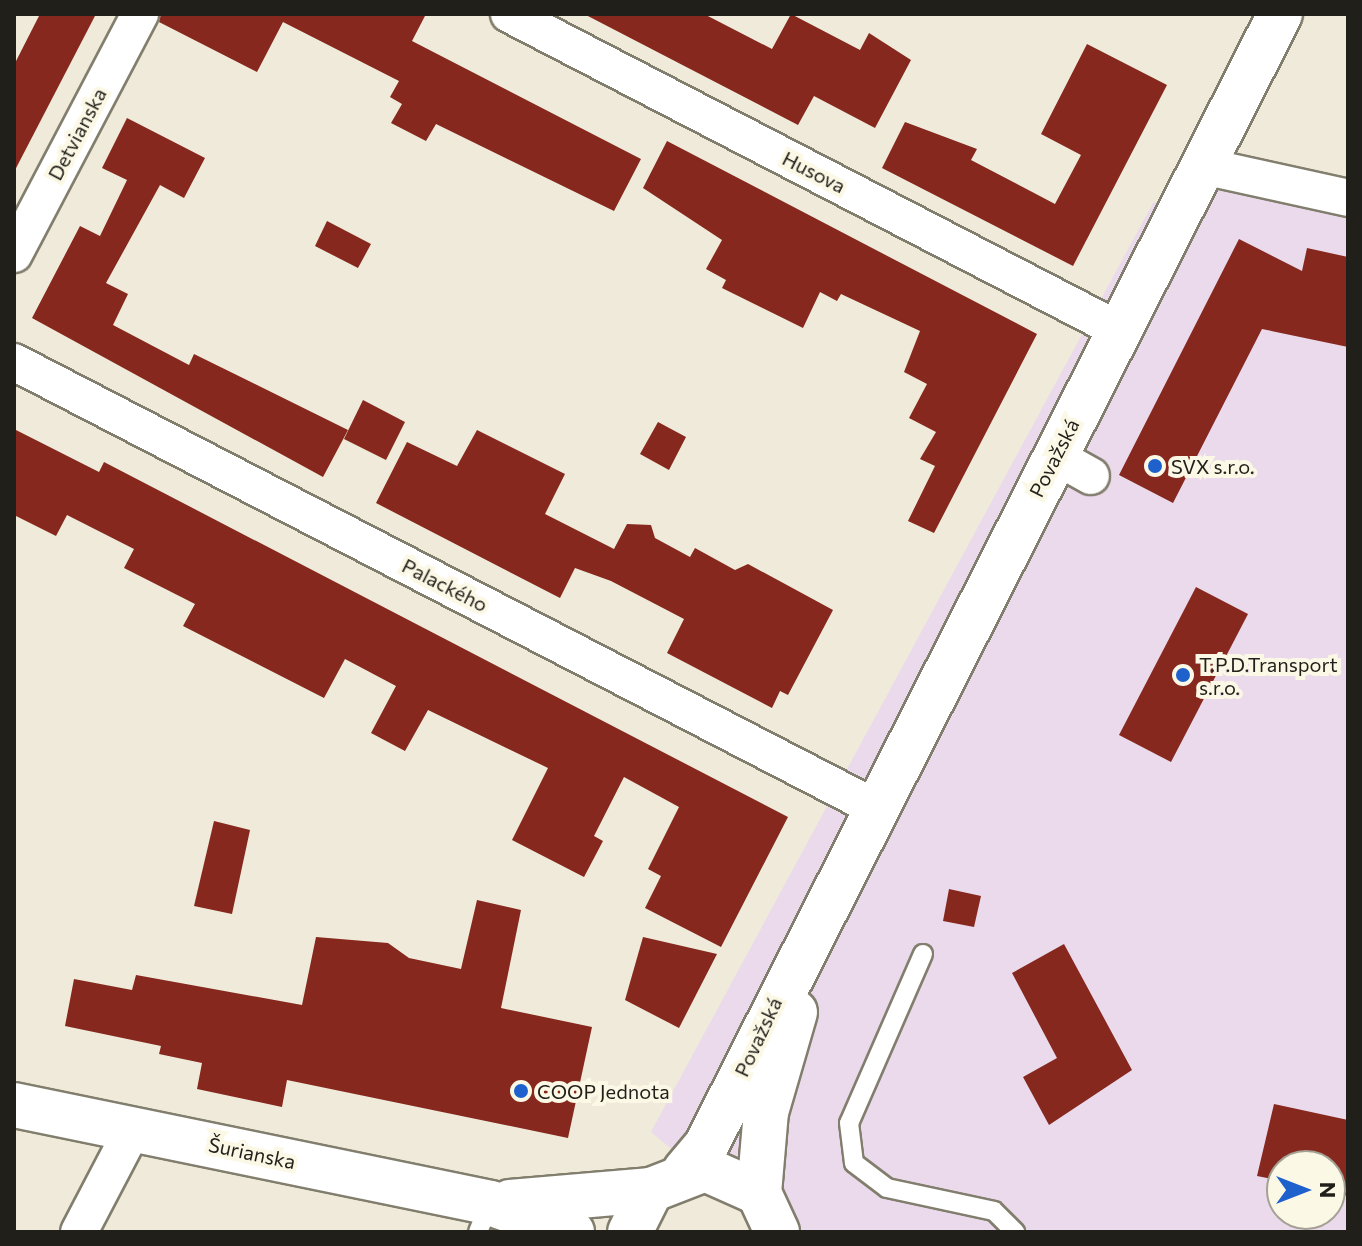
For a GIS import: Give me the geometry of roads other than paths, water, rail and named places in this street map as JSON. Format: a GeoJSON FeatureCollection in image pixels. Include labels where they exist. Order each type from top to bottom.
{"type":"FeatureCollection","features":[{"type":"Feature","properties":{"kind":"main road","name":"Považská"},"geometry":{"type":"LineString","coordinates":[[630,1232],[668,1181],[706,1146],[876,808],[1073,466],[1119,330],[1280,14]]}},
{"type":"Feature","properties":{"kind":"main road","name":"Považská"},"geometry":{"type":"LineString","coordinates":[[774,1221],[766,1112],[828,901]]}},
{"type":"Feature","properties":{"kind":"main road","name":"Šurianska"},"geometry":{"type":"LineString","coordinates":[[14,1105],[134,1127],[484,1217],[572,1232]]}},
{"type":"Feature","properties":{"kind":"main road","name":"Šurianska"},"geometry":{"type":"LineString","coordinates":[[484,1217],[725,1172],[774,1221]]}},
{"type":"Feature","properties":{"kind":"street","name":"Detvianska"},"geometry":{"type":"LineString","coordinates":[[14,254],[140,14]]}},
{"type":"Feature","properties":{"kind":"street","name":"Husova"},"geometry":{"type":"LineString","coordinates":[[509,14],[1119,330]]}},
{"type":"Feature","properties":{"kind":"street"},"geometry":{"type":"LineString","coordinates":[[1203,166],[1348,198]]}},
{"type":"Feature","properties":{"kind":"street","name":"Palackého"},"geometry":{"type":"LineString","coordinates":[[14,362],[876,808]]}},
{"type":"Feature","properties":{"kind":"street"},"geometry":{"type":"LineString","coordinates":[[79,1232],[134,1127]]}},
{"type":"Feature","properties":{"kind":"lane"},"geometry":{"type":"LineString","coordinates":[[923,954],[849,1123],[854,1163],[887,1188],[994,1211],[1015,1232]]}},
{"type":"Feature","properties":{"kind":"place","name":"SVX s.r.o."},"geometry":{"type":"Point","coordinates":[1155,466]}},
{"type":"Feature","properties":{"kind":"place","name":"T.P.D.Transport s.r.o."},"geometry":{"type":"Point","coordinates":[1183,675]}},
{"type":"Feature","properties":{"kind":"place","name":"COOP Jednota"},"geometry":{"type":"Point","coordinates":[521,1091]}}]}
